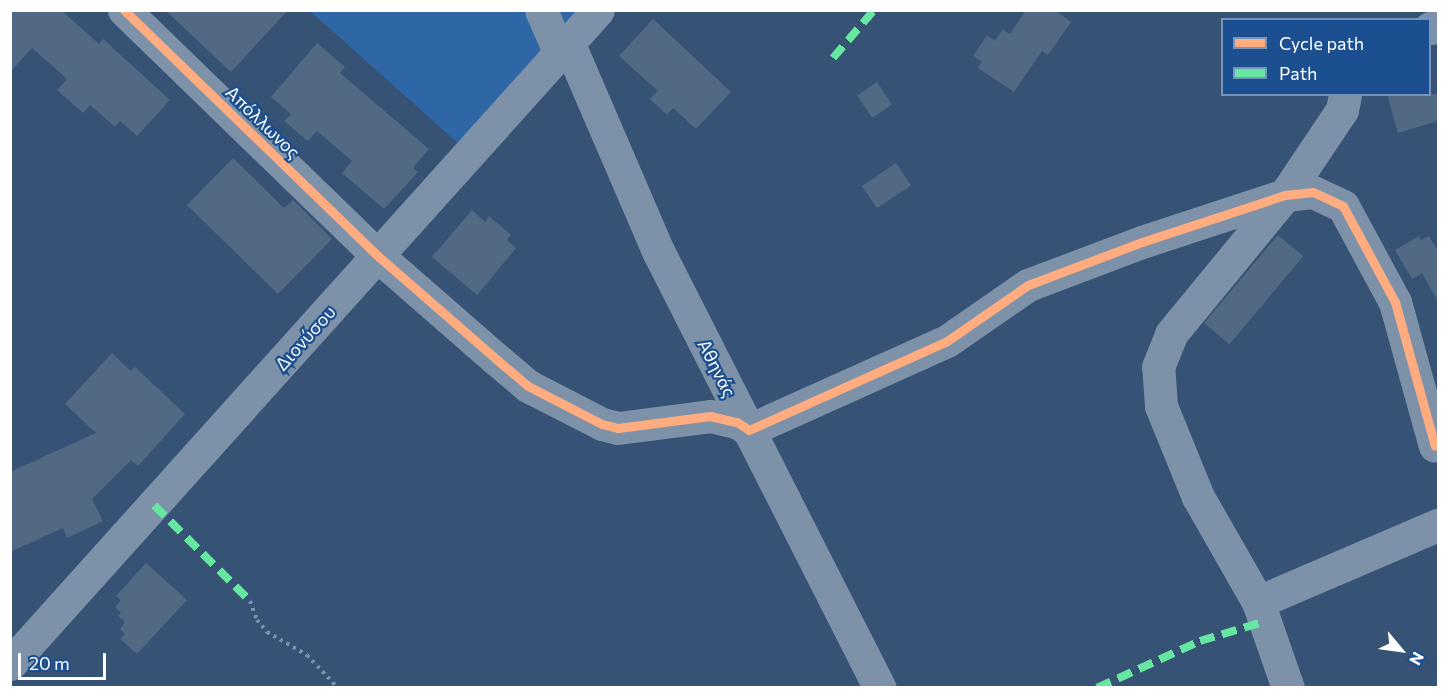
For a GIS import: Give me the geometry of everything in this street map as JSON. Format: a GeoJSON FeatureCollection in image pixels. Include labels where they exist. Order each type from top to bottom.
{"type":"FeatureCollection","features":[{"type":"Feature","properties":{"kind":"street","name":"Απόλλωνος"},"geometry":{"type":"LineString","coordinates":[[124,10],[378,256],[528,386],[567,410],[618,428],[710,416],[737,422],[749,430]]}},
{"type":"Feature","properties":{"kind":"street","name":"Αθηνάς"},"geometry":{"type":"LineString","coordinates":[[541,10],[564,48],[658,251],[880,687]]}},
{"type":"Feature","properties":{"kind":"street","name":"Διονύσου"},"geometry":{"type":"LineString","coordinates":[[10,664],[598,10]]}},
{"type":"Feature","properties":{"kind":"street"},"geometry":{"type":"LineString","coordinates":[[1288,687],[1258,602],[1198,497],[1161,406],[1158,367],[1171,334],[1285,195],[1342,110],[1346,96]]}},
{"type":"Feature","properties":{"kind":"street"},"geometry":{"type":"LineString","coordinates":[[749,430],[947,341],[1028,285],[1142,242],[1285,195],[1313,192],[1342,206],[1395,302],[1438,450]]}},
{"type":"Feature","properties":{"kind":"street"},"geometry":{"type":"LineString","coordinates":[[1258,602],[1438,525]]}},
{"type":"Feature","properties":{"kind":"path"},"geometry":{"type":"LineString","coordinates":[[250,601],[257,620],[267,632],[307,655],[338,687]]}},
{"type":"Feature","properties":{"kind":"shaded area"},"geometry":{"type":"Polygon","coordinates":[[[310,11],[582,11],[459,144],[310,11]]]}},
{"type":"Feature","properties":{"kind":"building"},"geometry":{"type":"Polygon","coordinates":[[[10,10],[61,10],[99,44],[103,39],[170,100],[137,136],[120,121],[115,127],[90,105],[83,113],[57,90],[67,79],[32,48],[10,72],[10,10]]]}},
{"type":"Feature","properties":{"kind":"building"},"geometry":{"type":"Polygon","coordinates":[[[165,10],[288,10],[231,72],[165,10]]]}},
{"type":"Feature","properties":{"kind":"building"},"geometry":{"type":"Polygon","coordinates":[[[1026,10],[1055,10],[1071,22],[1048,55],[1042,51],[1014,92],[978,68],[982,62],[973,56],[987,35],[995,41],[1003,29],[1010,34],[1026,10]]]}},
{"type":"Feature","properties":{"kind":"building"},"geometry":{"type":"Polygon","coordinates":[[[653,19],[731,92],[696,129],[673,108],[667,115],[650,99],[658,91],[619,56],[653,19]]]}},
{"type":"Feature","properties":{"kind":"building"},"geometry":{"type":"Polygon","coordinates":[[[317,43],[345,67],[340,73],[429,149],[413,168],[418,172],[384,209],[342,173],[352,161],[317,131],[308,141],[284,121],[291,114],[271,97],[317,43]]]}},
{"type":"Feature","properties":{"kind":"building"},"geometry":{"type":"Polygon","coordinates":[[[877,82],[892,104],[872,118],[857,95],[877,82]]]}},
{"type":"Feature","properties":{"kind":"building"},"geometry":{"type":"Polygon","coordinates":[[[1438,94],[1438,121],[1398,133],[1388,96],[1438,94]]]}},
{"type":"Feature","properties":{"kind":"building"},"geometry":{"type":"Polygon","coordinates":[[[233,158],[284,208],[293,200],[332,239],[278,294],[187,205],[233,158]]]}},
{"type":"Feature","properties":{"kind":"building"},"geometry":{"type":"Polygon","coordinates":[[[896,163],[911,185],[877,208],[862,186],[896,163]]]}},
{"type":"Feature","properties":{"kind":"building"},"geometry":{"type":"Polygon","coordinates":[[[472,210],[485,222],[489,216],[511,235],[507,240],[516,248],[477,295],[432,257],[472,210]]]}},
{"type":"Feature","properties":{"kind":"building"},"geometry":{"type":"Polygon","coordinates":[[[1278,235],[1303,256],[1229,344],[1204,323],[1278,235]]]}},
{"type":"Feature","properties":{"kind":"building"},"geometry":{"type":"Polygon","coordinates":[[[1419,236],[1421,240],[1429,236],[1438,251],[1438,302],[1422,273],[1412,279],[1395,250],[1419,236]]]}},
{"type":"Feature","properties":{"kind":"building"},"geometry":{"type":"Polygon","coordinates":[[[112,353],[131,371],[135,367],[185,414],[138,466],[131,460],[92,499],[103,521],[67,538],[63,528],[10,552],[10,472],[96,433],[65,404],[112,353]]]}},
{"type":"Feature","properties":{"kind":"building"},"geometry":{"type":"Polygon","coordinates":[[[146,563],[187,600],[137,654],[120,639],[125,634],[120,629],[125,622],[118,616],[121,613],[115,607],[121,600],[116,596],[146,563]]]}},
{"type":"Feature","properties":{"kind":"marked path"},"geometry":{"type":"LineString","coordinates":[[833,58],[874,10]]}},
{"type":"Feature","properties":{"kind":"marked path"},"geometry":{"type":"LineString","coordinates":[[154,505],[250,601]]}},
{"type":"Feature","properties":{"kind":"marked path"},"geometry":{"type":"LineString","coordinates":[[1097,688],[1200,641],[1263,622]]}},
{"type":"Feature","properties":{"kind":"cycle path"},"geometry":{"type":"LineString","coordinates":[[124,10],[378,256],[496,359],[528,386],[602,424],[618,428],[710,416],[737,422],[749,430],[947,341],[1028,285],[1142,242],[1285,195],[1313,192],[1343,206],[1395,302],[1435,446]]}}]}
